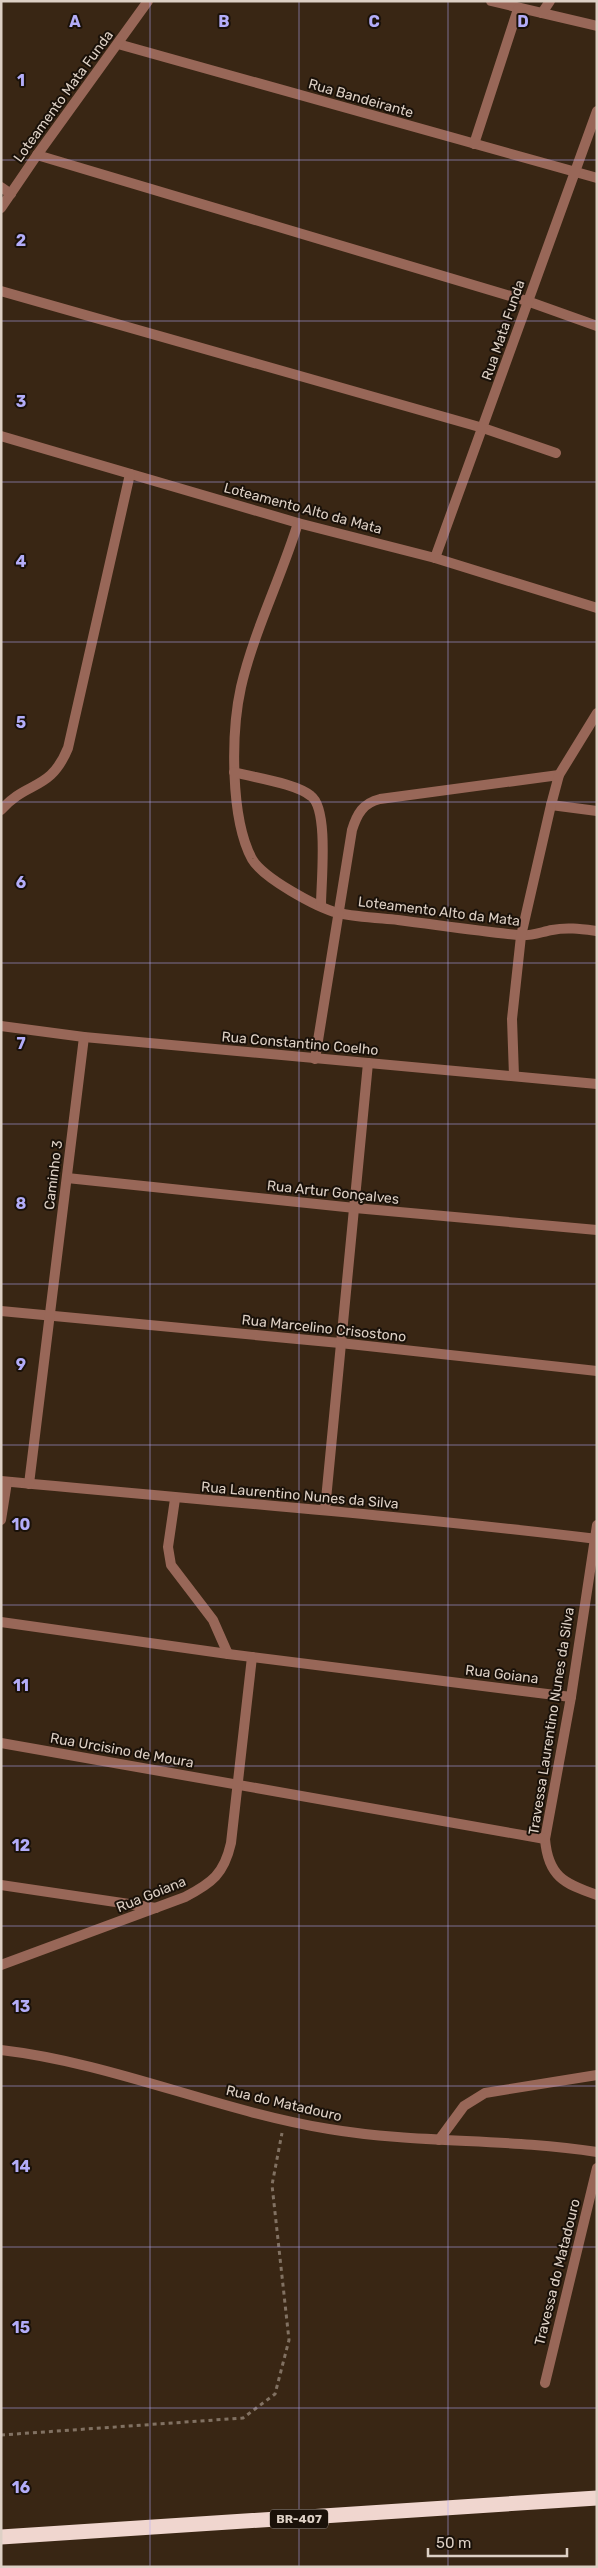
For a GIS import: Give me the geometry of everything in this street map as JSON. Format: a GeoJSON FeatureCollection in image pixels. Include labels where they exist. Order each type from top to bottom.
{"type":"FeatureCollection","features":[{"type":"Feature","properties":{"kind":"highway","name":"BR-407"},"geometry":{"type":"LineString","coordinates":[[1,2538],[597,2498]]}},
{"type":"Feature","properties":{"kind":"street","name":"Loteamento Mata Funda"},"geometry":{"type":"LineString","coordinates":[[1,208],[37,154],[148,1]]}},
{"type":"Feature","properties":{"kind":"street"},"geometry":{"type":"LineString","coordinates":[[491,1],[518,9],[597,26]]}},
{"type":"Feature","properties":{"kind":"street"},"geometry":{"type":"LineString","coordinates":[[542,13],[550,1]]}},
{"type":"Feature","properties":{"kind":"street"},"geometry":{"type":"LineString","coordinates":[[474,144],[518,9]]}},
{"type":"Feature","properties":{"kind":"street","name":"Rua Bandeirante"},"geometry":{"type":"LineString","coordinates":[[118,44],[575,174],[597,178]]}},
{"type":"Feature","properties":{"kind":"street","name":"Rua Mata Funda"},"geometry":{"type":"LineString","coordinates":[[434,558],[597,111]]}},
{"type":"Feature","properties":{"kind":"street"},"geometry":{"type":"LineString","coordinates":[[37,154],[527,301],[597,326]]}},
{"type":"Feature","properties":{"kind":"street"},"geometry":{"type":"LineString","coordinates":[[1,188],[11,194]]}},
{"type":"Feature","properties":{"kind":"street"},"geometry":{"type":"LineString","coordinates":[[1,290],[483,428],[556,453]]}},
{"type":"Feature","properties":{"kind":"street","name":"Loteamento Alto da Mata"},"geometry":{"type":"LineString","coordinates":[[1,436],[298,523],[434,558],[597,608]]}},
{"type":"Feature","properties":{"kind":"street"},"geometry":{"type":"LineString","coordinates":[[1,810],[20,794],[46,781],[55,774],[68,748],[130,474]]}},
{"type":"Feature","properties":{"kind":"street","name":"Loteamento Alto da Mata"},"geometry":{"type":"LineString","coordinates":[[298,523],[283,570],[248,661],[240,689],[233,749],[234,772],[236,797],[244,836],[252,859],[270,878],[321,906],[337,912],[522,936],[569,928],[597,931]]}},
{"type":"Feature","properties":{"kind":"street"},"geometry":{"type":"LineString","coordinates":[[514,1076],[512,1019],[522,936],[551,805],[559,775],[597,713]]}},
{"type":"Feature","properties":{"kind":"street"},"geometry":{"type":"LineString","coordinates":[[234,772],[296,789],[306,793],[317,802],[322,821],[321,906]]}},
{"type":"Feature","properties":{"kind":"street"},"geometry":{"type":"LineString","coordinates":[[315,1059],[337,912],[352,830],[360,811],[371,801],[559,775]]}},
{"type":"Feature","properties":{"kind":"street"},"geometry":{"type":"LineString","coordinates":[[551,805],[597,811]]}},
{"type":"Feature","properties":{"kind":"street","name":"Rua Constantino Coelho"},"geometry":{"type":"LineString","coordinates":[[1,1026],[84,1037],[597,1084]]}},
{"type":"Feature","properties":{"kind":"street","name":"Caminho 3"},"geometry":{"type":"LineString","coordinates":[[29,1484],[48,1316],[84,1037]]}},
{"type":"Feature","properties":{"kind":"street"},"geometry":{"type":"LineString","coordinates":[[325,1510],[368,1063]]}},
{"type":"Feature","properties":{"kind":"street","name":"Rua Artur Gonçalves"},"geometry":{"type":"LineString","coordinates":[[67,1178],[355,1208],[597,1230]]}},
{"type":"Feature","properties":{"kind":"street","name":"Rua Marcelino Crisostono"},"geometry":{"type":"LineString","coordinates":[[1,1311],[340,1343],[597,1371]]}},
{"type":"Feature","properties":{"kind":"street"},"geometry":{"type":"LineString","coordinates":[[1,1520],[4,1481]]}},
{"type":"Feature","properties":{"kind":"street","name":"Rua Laurentino Nunes da Silva"},"geometry":{"type":"LineString","coordinates":[[4,1481],[175,1499],[325,1510],[596,1539]]}},
{"type":"Feature","properties":{"kind":"street"},"geometry":{"type":"LineString","coordinates":[[175,1499],[168,1547],[170,1565],[213,1620],[228,1654]]}},
{"type":"Feature","properties":{"kind":"street","name":"Travessa Laurentino Nunes da Silva"},"geometry":{"type":"LineString","coordinates":[[597,1524],[545,1839],[546,1855],[557,1875],[579,1889],[597,1895]]}},
{"type":"Feature","properties":{"kind":"street","name":"Rua Goiana"},"geometry":{"type":"LineString","coordinates":[[1,1622],[228,1654],[570,1696]]}},
{"type":"Feature","properties":{"kind":"street","name":"Rua Goiana"},"geometry":{"type":"LineString","coordinates":[[1,1965],[156,1908],[204,1887],[222,1870],[232,1843],[252,1657]]}},
{"type":"Feature","properties":{"kind":"street","name":"Rua Urcisino de Moura"},"geometry":{"type":"LineString","coordinates":[[1,1743],[238,1785]]}},
{"type":"Feature","properties":{"kind":"street"},"geometry":{"type":"LineString","coordinates":[[238,1785],[545,1839]]}},
{"type":"Feature","properties":{"kind":"street"},"geometry":{"type":"LineString","coordinates":[[1,1885],[156,1908]]}},
{"type":"Feature","properties":{"kind":"street","name":"Rua do Matadouro"},"geometry":{"type":"LineString","coordinates":[[1,2050],[59,2060],[285,2120],[359,2134],[533,2144],[597,2152]]}},
{"type":"Feature","properties":{"kind":"street"},"geometry":{"type":"LineString","coordinates":[[440,2140],[464,2106],[485,2094],[597,2075]]}},
{"type":"Feature","properties":{"kind":"street","name":"Travessa do Matadouro"},"geometry":{"type":"LineString","coordinates":[[545,2383],[597,2168]]}},
{"type":"Feature","properties":{"kind":"path"},"geometry":{"type":"LineString","coordinates":[[1,2435],[243,2418],[274,2394],[288,2340],[272,2185],[285,2120]]}}]}
